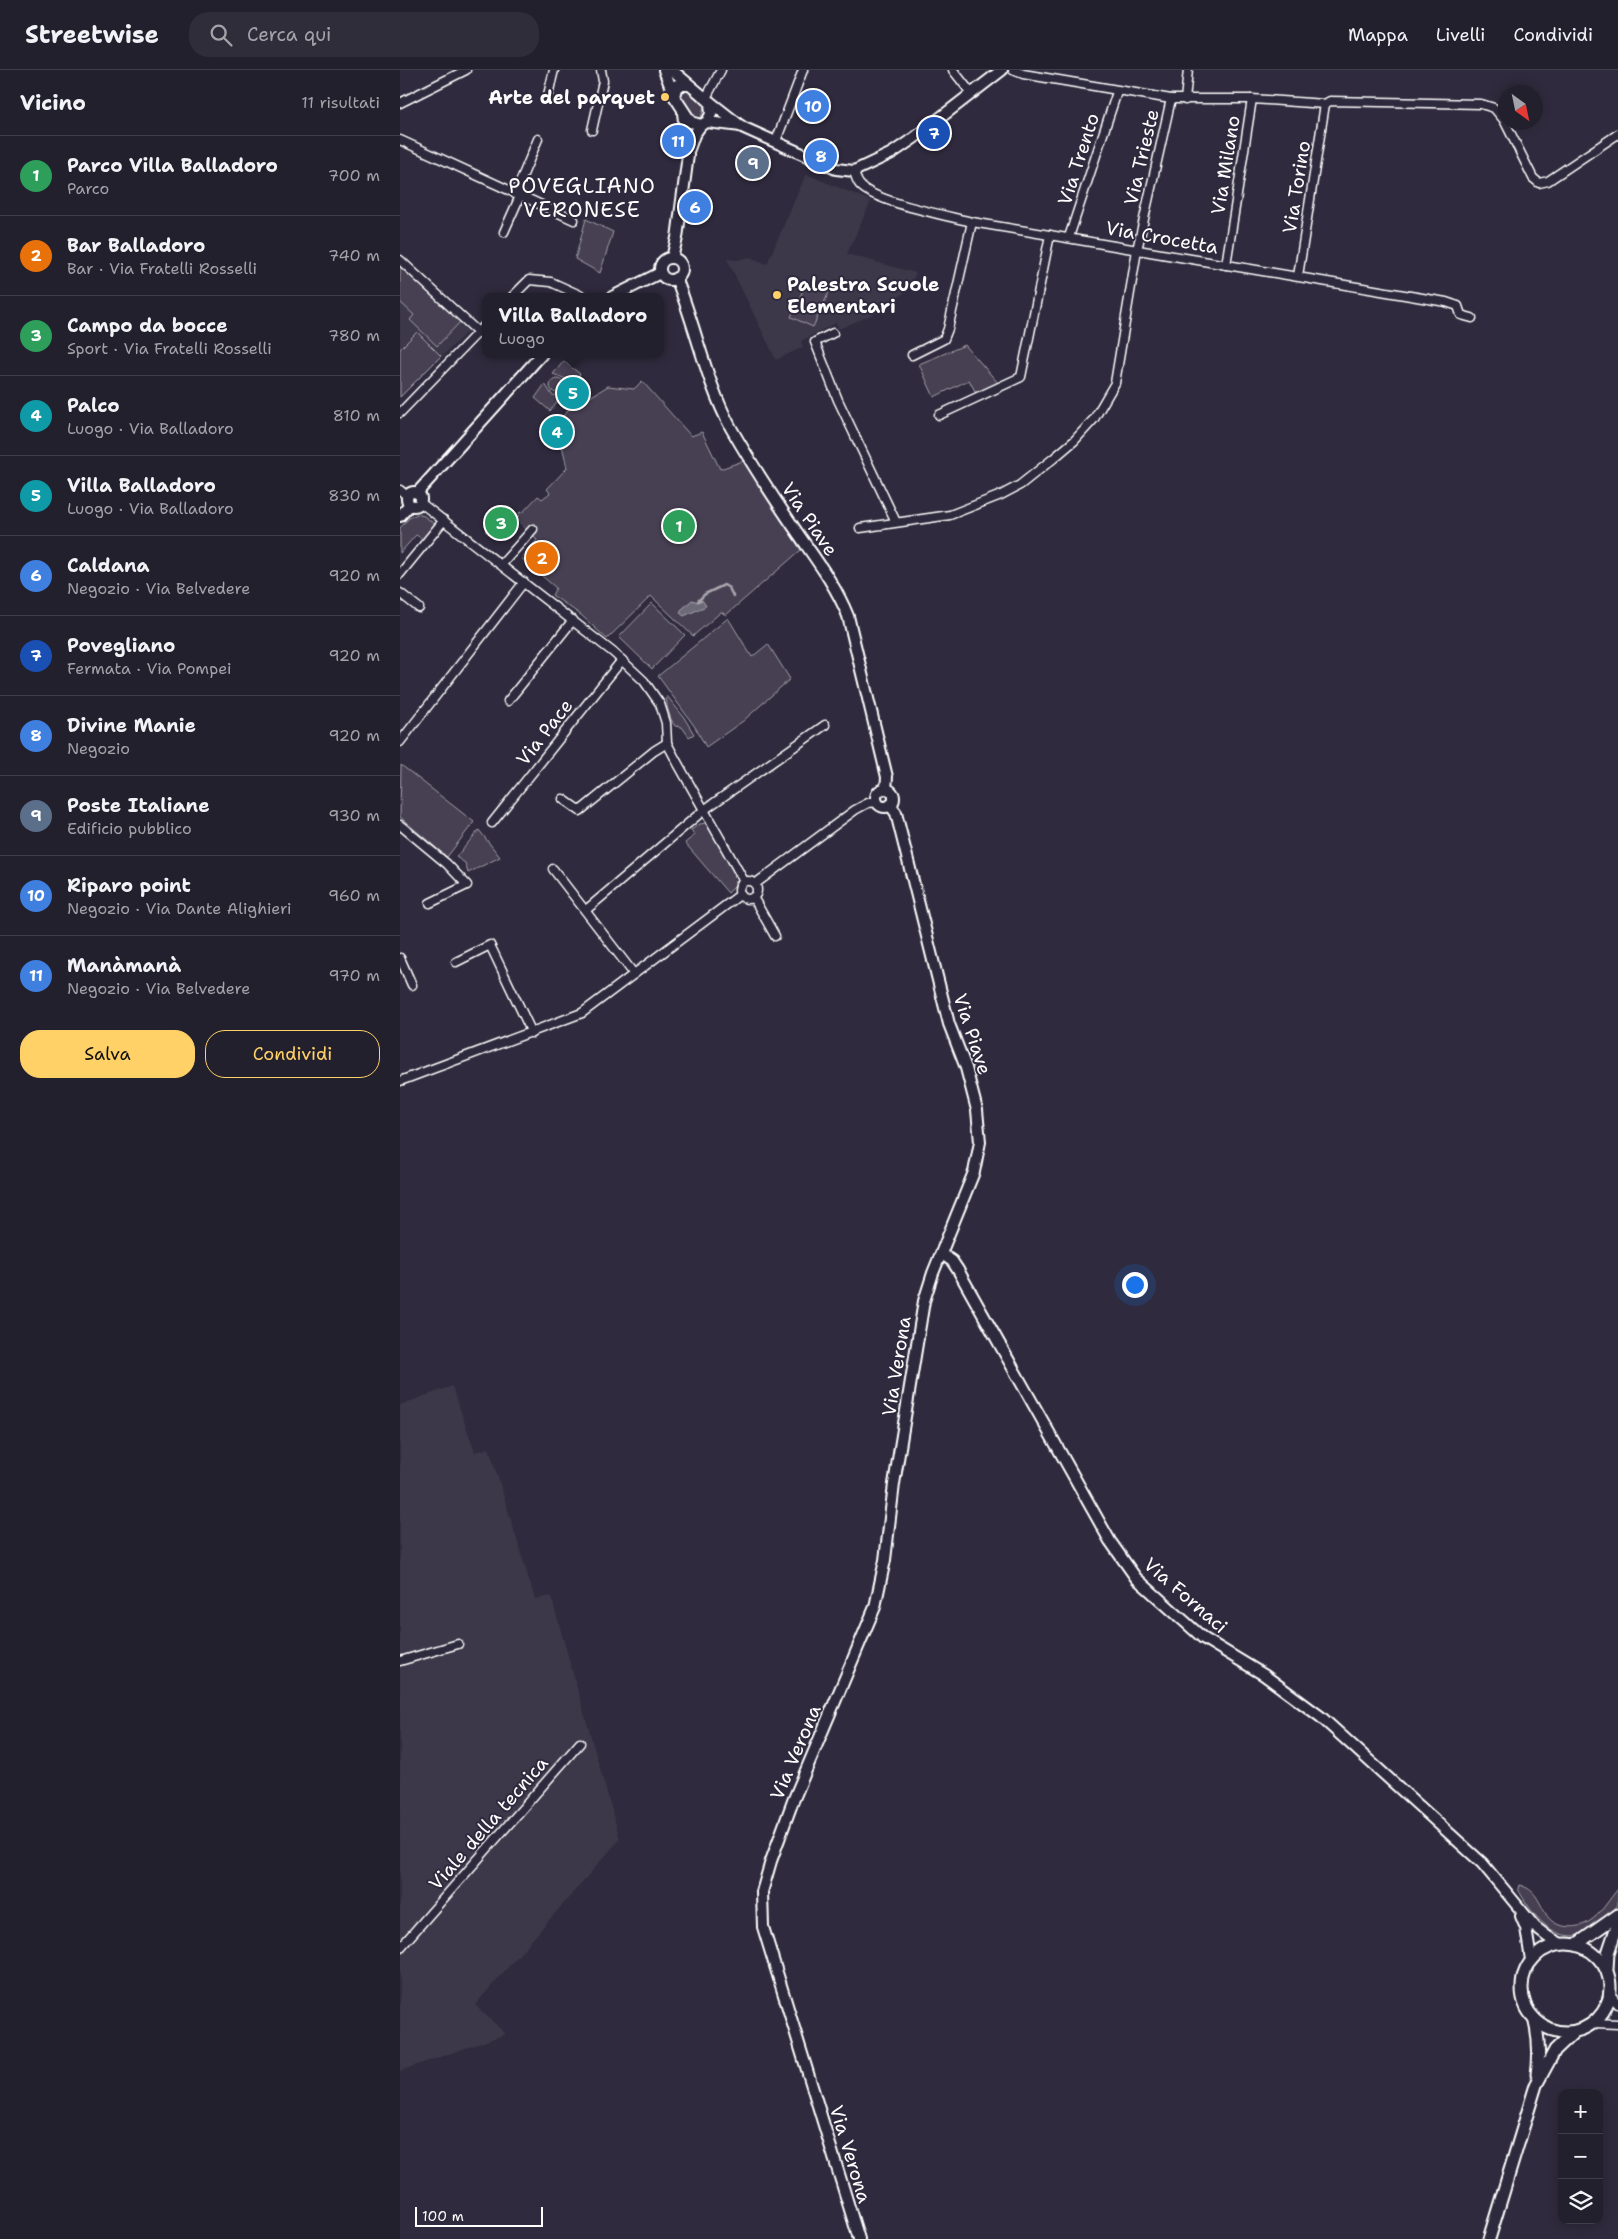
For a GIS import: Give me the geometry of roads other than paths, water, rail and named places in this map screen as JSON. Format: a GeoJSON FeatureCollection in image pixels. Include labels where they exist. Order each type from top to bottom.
{"type":"FeatureCollection","features":[{"type":"Feature","properties":{"kind":"main road"},"geometry":{"type":"LineString","coordinates":[[1577,1944],[1618,1915]]}},
{"type":"Feature","properties":{"kind":"main road"},"geometry":{"type":"LineString","coordinates":[[1536,2085],[1555,2050],[1575,2031],[1594,2022],[1603,2012],[1610,1994],[1610,1980],[1607,1969],[1608,1953],[1618,1923]]}},
{"type":"Feature","properties":{"kind":"main road"},"geometry":{"type":"LineString","coordinates":[[1575,2031],[1556,2031],[1546,2027],[1534,2018],[1526,2006],[1522,1987],[1524,1973],[1531,1960],[1542,1950],[1561,1944],[1577,1944],[1592,1951],[1607,1969]]}},
{"type":"Feature","properties":{"kind":"main road"},"geometry":{"type":"LineString","coordinates":[[1489,2239],[1536,2085],[1540,2050],[1534,2018]]}},
{"type":"Feature","properties":{"kind":"street"},"geometry":{"type":"LineString","coordinates":[[400,103],[466,70]]}},
{"type":"Feature","properties":{"kind":"street"},"geometry":{"type":"LineString","coordinates":[[547,99],[554,70]]}},
{"type":"Feature","properties":{"kind":"street"},"geometry":{"type":"LineString","coordinates":[[592,130],[603,81],[601,70]]}},
{"type":"Feature","properties":{"kind":"street"},"geometry":{"type":"LineString","coordinates":[[664,70],[674,96],[683,113],[691,122],[742,126]]}},
{"type":"Feature","properties":{"kind":"street"},"geometry":{"type":"LineString","coordinates":[[672,70],[687,85],[742,126],[836,169],[854,171],[892,154],[1002,70]]}},
{"type":"Feature","properties":{"kind":"street"},"geometry":{"type":"LineString","coordinates":[[672,258],[677,238],[688,155],[694,135],[711,114],[708,100],[721,70]]}},
{"type":"Feature","properties":{"kind":"street"},"geometry":{"type":"LineString","coordinates":[[776,141],[803,70]]}},
{"type":"Feature","properties":{"kind":"street"},"geometry":{"type":"LineString","coordinates":[[953,70],[971,93]]}},
{"type":"Feature","properties":{"kind":"street"},"geometry":{"type":"LineString","coordinates":[[1013,70],[1023,74],[1117,92],[1171,100],[1252,99],[1325,104],[1330,101],[1481,104],[1494,108],[1504,120],[1533,178],[1539,183],[1548,181],[1618,134]]}},
{"type":"Feature","properties":{"kind":"street"},"geometry":{"type":"LineString","coordinates":[[1185,100],[1188,70]]}},
{"type":"Feature","properties":{"kind":"street"},"geometry":{"type":"LineString","coordinates":[[674,96],[677,85],[687,85]]}},
{"type":"Feature","properties":{"kind":"street","name":"Via Trento"},"geometry":{"type":"LineString","coordinates":[[1069,237],[1117,92]]}},
{"type":"Feature","properties":{"kind":"street","name":"Via Milano"},"geometry":{"type":"LineString","coordinates":[[1226,265],[1252,99]]}},
{"type":"Feature","properties":{"kind":"street","name":"Via Trieste"},"geometry":{"type":"LineString","coordinates":[[860,528],[950,515],[1002,495],[1020,485],[1054,458],[1074,441],[1094,419],[1115,383],[1137,250],[1171,100]]}},
{"type":"Feature","properties":{"kind":"street","name":"Via Torino"},"geometry":{"type":"LineString","coordinates":[[1298,276],[1325,104]]}},
{"type":"Feature","properties":{"kind":"street"},"geometry":{"type":"LineString","coordinates":[[683,113],[688,155]]}},
{"type":"Feature","properties":{"kind":"street"},"geometry":{"type":"LineString","coordinates":[[504,232],[538,139]]}},
{"type":"Feature","properties":{"kind":"street"},"geometry":{"type":"LineString","coordinates":[[400,140],[574,220]]}},
{"type":"Feature","properties":{"kind":"street","name":"Via Crocetta"},"geometry":{"type":"LineString","coordinates":[[854,171],[860,185],[872,194],[896,203],[972,222],[1446,302],[1458,306],[1461,315],[1472,318]]}},
{"type":"Feature","properties":{"kind":"street"},"geometry":{"type":"LineString","coordinates":[[912,355],[944,339],[948,329],[972,222]]}},
{"type":"Feature","properties":{"kind":"street"},"geometry":{"type":"LineString","coordinates":[[939,415],[1021,377],[1050,235]]}},
{"type":"Feature","properties":{"kind":"street"},"geometry":{"type":"LineString","coordinates":[[672,258],[678,261],[681,267],[681,274],[676,278],[669,280],[660,273],[662,262],[672,258]]}},
{"type":"Feature","properties":{"kind":"street"},"geometry":{"type":"LineString","coordinates":[[400,260],[478,332]]}},
{"type":"Feature","properties":{"kind":"street"},"geometry":{"type":"LineString","coordinates":[[620,293],[660,273]]}},
{"type":"Feature","properties":{"kind":"street","name":"Via Piave"},"geometry":{"type":"LineString","coordinates":[[676,278],[707,370],[730,426],[782,510],[839,594],[856,643],[887,777],[886,789]]}},
{"type":"Feature","properties":{"kind":"street"},"geometry":{"type":"LineString","coordinates":[[516,293],[529,280],[551,282],[575,293]]}},
{"type":"Feature","properties":{"kind":"street"},"geometry":{"type":"LineString","coordinates":[[400,414],[482,328]]}},
{"type":"Feature","properties":{"kind":"street"},"geometry":{"type":"LineString","coordinates":[[833,333],[814,342],[838,400],[896,522]]}},
{"type":"Feature","properties":{"kind":"street"},"geometry":{"type":"LineString","coordinates":[[400,516],[411,498],[538,358]]}},
{"type":"Feature","properties":{"kind":"street"},"geometry":{"type":"LineString","coordinates":[[411,498],[444,520],[502,564],[622,660],[644,681],[660,704],[666,723],[667,743],[744,881]]}},
{"type":"Feature","properties":{"kind":"street"},"geometry":{"type":"LineString","coordinates":[[400,574],[444,520]]}},
{"type":"Feature","properties":{"kind":"street"},"geometry":{"type":"LineString","coordinates":[[502,564],[534,529]]}},
{"type":"Feature","properties":{"kind":"street"},"geometry":{"type":"LineString","coordinates":[[400,742],[524,582]]}},
{"type":"Feature","properties":{"kind":"street"},"geometry":{"type":"LineString","coordinates":[[400,593],[419,608]]}},
{"type":"Feature","properties":{"kind":"street"},"geometry":{"type":"LineString","coordinates":[[508,701],[572,620]]}},
{"type":"Feature","properties":{"kind":"street","name":"Via Pace"},"geometry":{"type":"LineString","coordinates":[[492,823],[622,660]]}},
{"type":"Feature","properties":{"kind":"street"},"geometry":{"type":"LineString","coordinates":[[586,910],[704,810],[825,725]]}},
{"type":"Feature","properties":{"kind":"street"},"geometry":{"type":"LineString","coordinates":[[563,799],[580,812],[654,751],[667,743]]}},
{"type":"Feature","properties":{"kind":"street"},"geometry":{"type":"LineString","coordinates":[[755,884],[855,810],[868,803],[878,802],[883,806],[890,805],[894,797],[890,790],[886,789],[878,793],[878,802]]}},
{"type":"Feature","properties":{"kind":"street","name":"Via Piave"},"geometry":{"type":"LineString","coordinates":[[890,805],[896,813],[949,1024],[966,1068],[977,1110],[980,1142],[974,1172],[933,1273]]}},
{"type":"Feature","properties":{"kind":"street"},"geometry":{"type":"LineString","coordinates":[[400,825],[447,864],[468,885],[430,903]]}},
{"type":"Feature","properties":{"kind":"street"},"geometry":{"type":"LineString","coordinates":[[553,869],[634,974]]}},
{"type":"Feature","properties":{"kind":"street"},"geometry":{"type":"LineString","coordinates":[[744,881],[750,881],[755,884],[757,892],[753,897],[745,898],[741,894],[740,886],[744,881]]}},
{"type":"Feature","properties":{"kind":"street"},"geometry":{"type":"LineString","coordinates":[[400,1081],[582,1013],[741,894]]}},
{"type":"Feature","properties":{"kind":"street"},"geometry":{"type":"LineString","coordinates":[[753,897],[775,936]]}},
{"type":"Feature","properties":{"kind":"street"},"geometry":{"type":"LineString","coordinates":[[456,962],[490,945],[532,1032]]}},
{"type":"Feature","properties":{"kind":"street"},"geometry":{"type":"LineString","coordinates":[[400,958],[412,984]]}},
{"type":"Feature","properties":{"kind":"street","name":"Via Fornaci"},"geometry":{"type":"LineString","coordinates":[[942,1254],[952,1261],[958,1270],[1110,1541],[1136,1578],[1203,1638],[1264,1675],[1321,1716],[1482,1863],[1505,1889],[1518,1908]]}},
{"type":"Feature","properties":{"kind":"street","name":"Via Verona"},"geometry":{"type":"LineString","coordinates":[[859,2239],[763,1927],[762,1892],[793,1801],[875,1607],[885,1560],[894,1484],[924,1301],[933,1273]]}},
{"type":"Feature","properties":{"kind":"street"},"geometry":{"type":"LineString","coordinates":[[400,1661],[458,1644]]}},
{"type":"Feature","properties":{"kind":"street","name":"Viale della tecnica"},"geometry":{"type":"LineString","coordinates":[[400,1948],[580,1742]]}},
{"type":"Feature","properties":{"kind":"street"},"geometry":{"type":"LineString","coordinates":[[1518,1908],[1535,1927],[1561,1944]]}},
{"type":"Feature","properties":{"kind":"street"},"geometry":{"type":"LineString","coordinates":[[1518,1908],[1526,1928],[1531,1960]]}},
{"type":"Feature","properties":{"kind":"street"},"geometry":{"type":"LineString","coordinates":[[1610,1994],[1618,2004]]}},
{"type":"Feature","properties":{"kind":"street"},"geometry":{"type":"LineString","coordinates":[[1594,2022],[1618,2024]]}},
{"type":"Feature","properties":{"kind":"waterway"},"geometry":{"type":"LineString","coordinates":[[698,601],[705,594],[724,585],[729,588],[733,596]]}},
{"type":"Feature","properties":{"kind":"place","name":"Arte del parquet"},"geometry":{"type":"Point","coordinates":[665,97]}},
{"type":"Feature","properties":{"kind":"place","name":"Riparo point"},"geometry":{"type":"Point","coordinates":[813,106]}},
{"type":"Feature","properties":{"kind":"place","name":"Povegliano"},"geometry":{"type":"Point","coordinates":[934,133]}},
{"type":"Feature","properties":{"kind":"place","name":"Manàmanà"},"geometry":{"type":"Point","coordinates":[678,141]}},
{"type":"Feature","properties":{"kind":"place","name":"Divine Manie"},"geometry":{"type":"Point","coordinates":[821,156]}},
{"type":"Feature","properties":{"kind":"place","name":"Poste Italiane"},"geometry":{"type":"Point","coordinates":[753,163]}},
{"type":"Feature","properties":{"kind":"place","name":"Caldana"},"geometry":{"type":"Point","coordinates":[695,207]}},
{"type":"Feature","properties":{"kind":"place","name":"Palestra Scuole Elementari"},"geometry":{"type":"Point","coordinates":[777,295]}},
{"type":"Feature","properties":{"kind":"place","name":"Villa Balladoro"},"geometry":{"type":"Point","coordinates":[573,393]}},
{"type":"Feature","properties":{"kind":"place","name":"Palco"},"geometry":{"type":"Point","coordinates":[557,432]}},
{"type":"Feature","properties":{"kind":"place","name":"Campo da bocce"},"geometry":{"type":"Point","coordinates":[501,523]}},
{"type":"Feature","properties":{"kind":"place","name":"Parco Villa Balladoro"},"geometry":{"type":"Point","coordinates":[679,526]}},
{"type":"Feature","properties":{"kind":"place","name":"Bar Balladoro"},"geometry":{"type":"Point","coordinates":[542,558]}},
{"type":"Feature","properties":{"kind":"district","name":"POVEGLIANO VERONESE"},"geometry":{"type":"Point","coordinates":[582,198]}}]}
